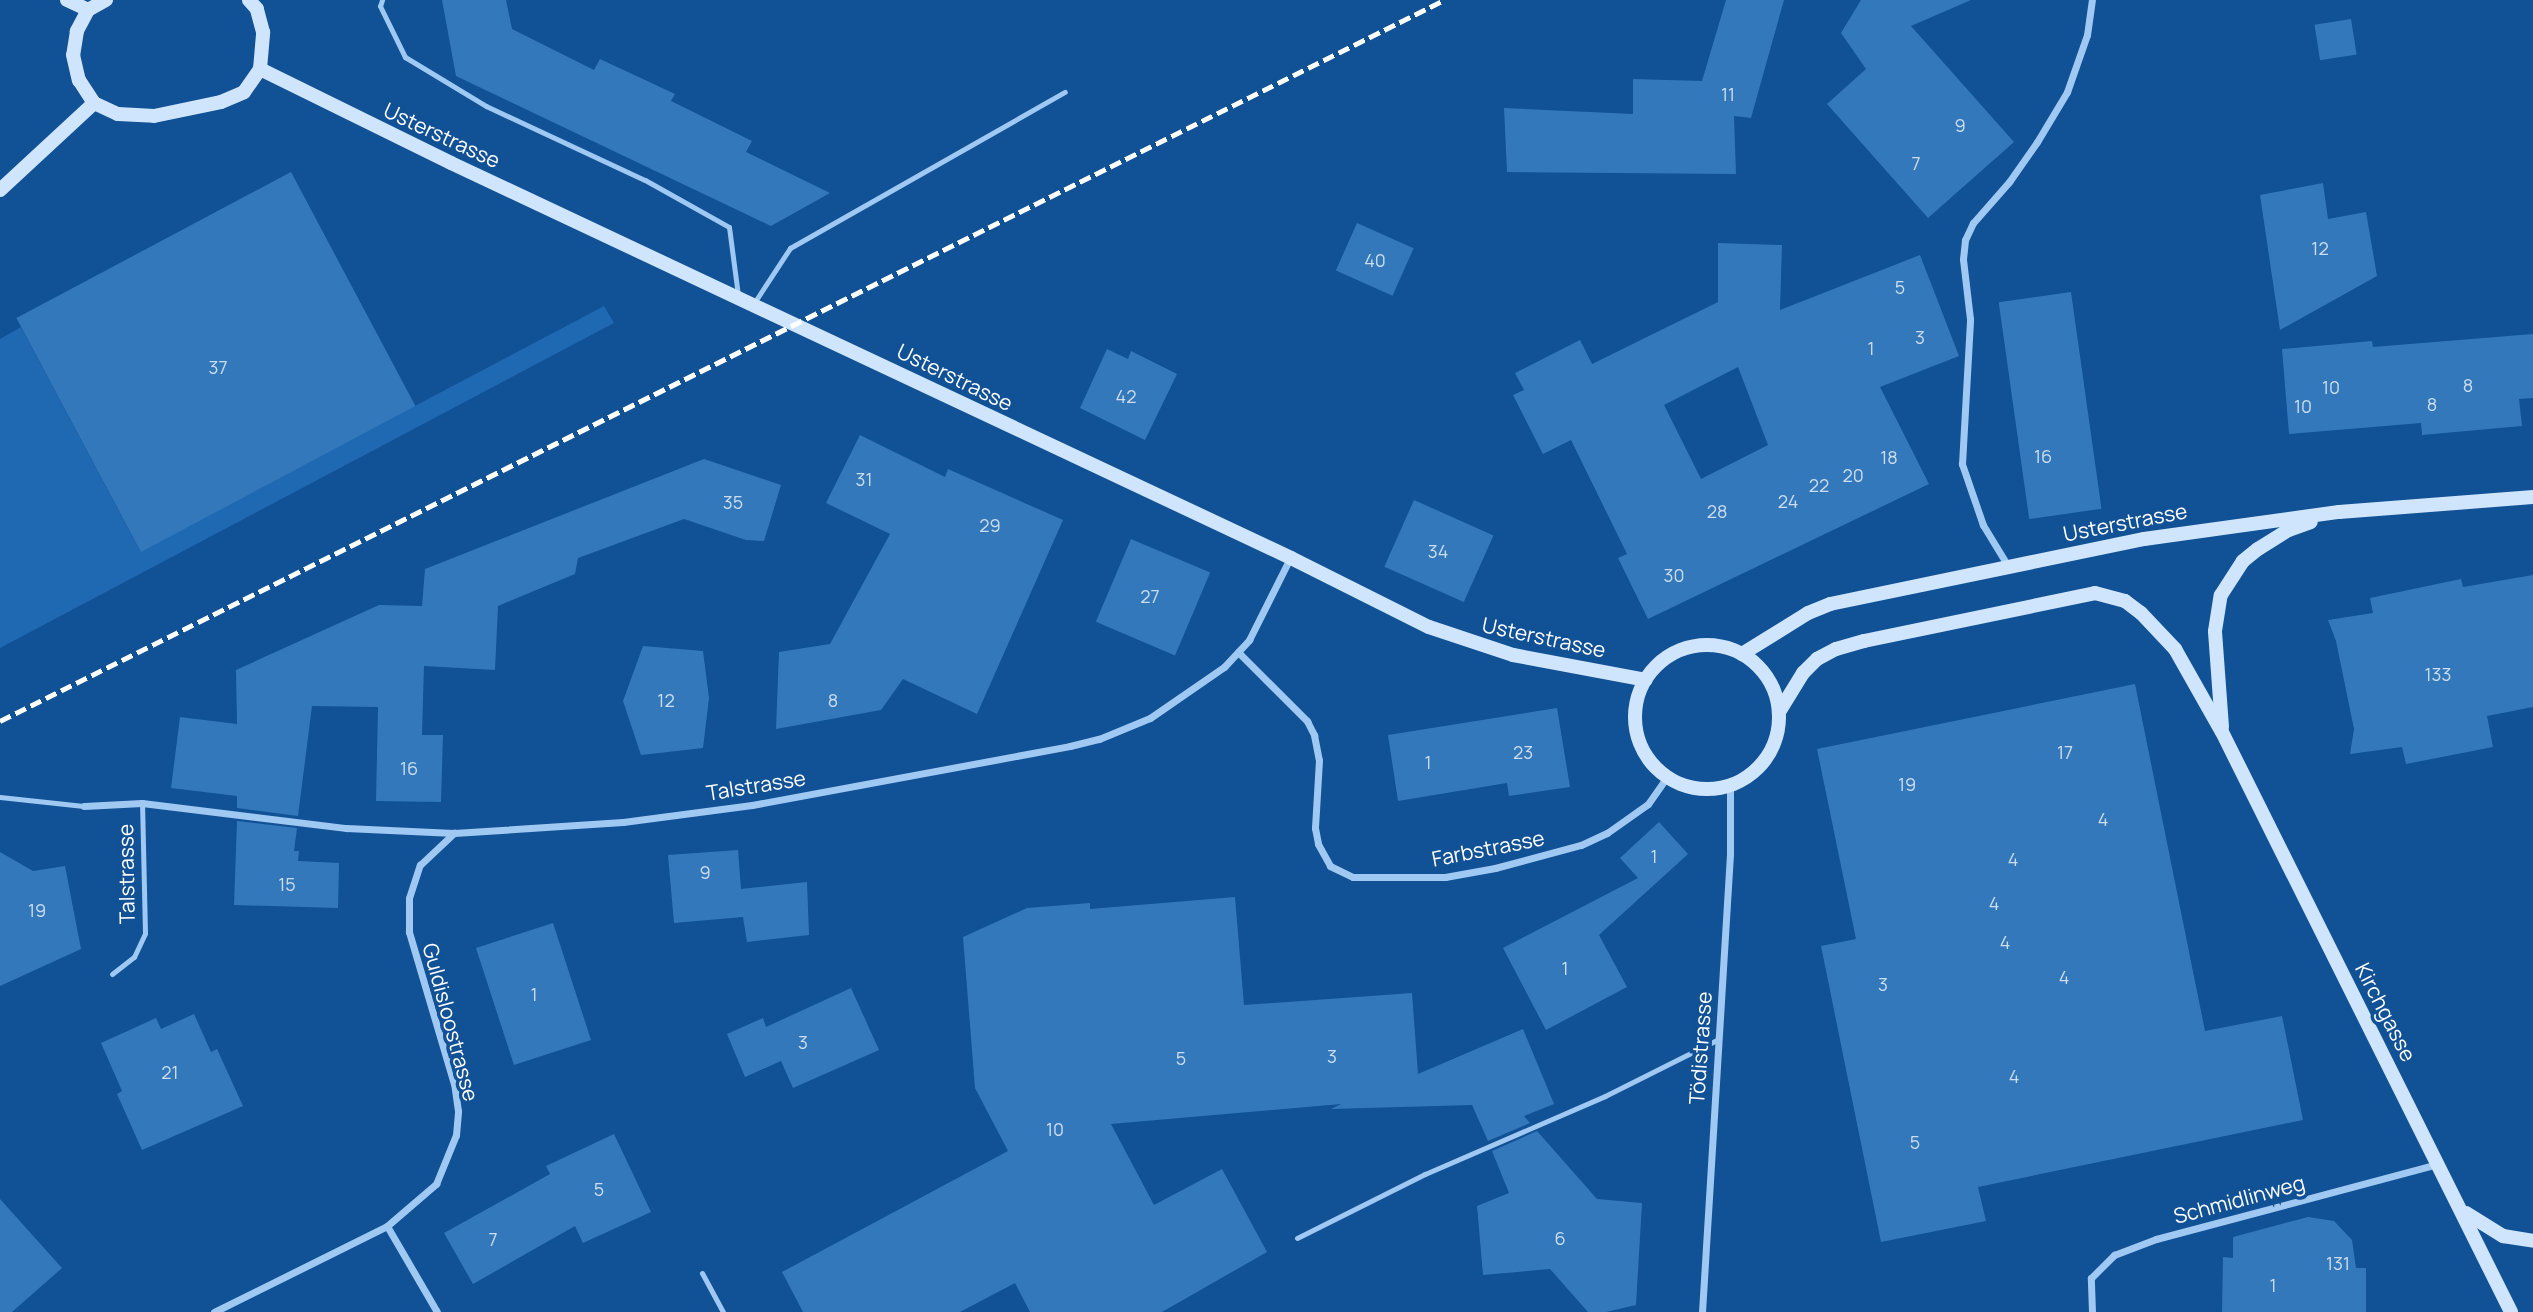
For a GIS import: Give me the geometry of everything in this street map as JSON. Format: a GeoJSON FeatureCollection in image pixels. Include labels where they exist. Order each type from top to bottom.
{"type":"FeatureCollection","features":[{"type":"Feature","properties":{"kind":"main road"},"geometry":{"type":"LineString","coordinates":[[66,0],[88,10]]}},
{"type":"Feature","properties":{"kind":"main road"},"geometry":{"type":"LineString","coordinates":[[106,0],[88,10],[76,31],[73,55],[79,80],[94,103],[118,114],[154,116],[221,102],[244,92],[260,69],[263,32],[257,9],[249,0]]}},
{"type":"Feature","properties":{"kind":"main road","name":"Usterstrasse"},"geometry":{"type":"LineString","coordinates":[[260,69],[359,119],[754,303],[1458,639],[1513,655],[1646,680]]}},
{"type":"Feature","properties":{"kind":"main road"},"geometry":{"type":"LineString","coordinates":[[0,190],[94,103]]}},
{"type":"Feature","properties":{"kind":"main road","name":"Usterstrasse"},"geometry":{"type":"LineString","coordinates":[[1742,654],[1808,613],[1830,604],[2189,531],[2339,512],[2533,497]]}},
{"type":"Feature","properties":{"kind":"main road","name":"Kirchgasse"},"geometry":{"type":"LineString","coordinates":[[2222,732],[2215,631],[2221,595],[2243,561],[2272,539],[2339,512]]}},
{"type":"Feature","properties":{"kind":"main road","name":"Kirchgasse"},"geometry":{"type":"LineString","coordinates":[[1779,712],[1803,673],[1817,659],[1836,649],[1864,640],[2095,593],[2125,601],[2141,613],[2175,649],[2222,732],[2511,1312]]}},
{"type":"Feature","properties":{"kind":"main road"},"geometry":{"type":"LineString","coordinates":[[1722,647],[1742,654],[1761,669],[1774,689],[1779,712],[1778,731],[1772,749],[1761,765],[1730,786],[1708,789],[1687,786],[1667,778],[1651,763],[1640,743],[1635,722],[1637,700],[1646,680],[1660,663],[1689,649],[1722,647]]}},
{"type":"Feature","properties":{"kind":"main road"},"geometry":{"type":"LineString","coordinates":[[2462,1209],[2493,1232],[2533,1241]]}},
{"type":"Feature","properties":{"kind":"street"},"geometry":{"type":"LineString","coordinates":[[2009,567],[1983,525],[1962,464],[1970,319],[1963,259],[1965,240],[1973,223],[2009,182],[2037,142],[2067,92],[2087,36],[2092,0]]}},
{"type":"Feature","properties":{"kind":"street","name":"Talstrasse"},"geometry":{"type":"LineString","coordinates":[[84,806],[142,803],[346,828],[454,833],[623,822],[752,805],[1070,746],[1112,734],[1157,714],[1206,682],[1238,652],[1258,624],[1290,558]]}},
{"type":"Feature","properties":{"kind":"street","name":"Farbstrasse"},"geometry":{"type":"LineString","coordinates":[[1238,652],[1307,721],[1314,734],[1319,760],[1315,828],[1318,845],[1330,866],[1353,877],[1444,877],[1495,868],[1581,845],[1607,833],[1648,804],[1667,778]]}},
{"type":"Feature","properties":{"kind":"street","name":"Tödistrasse"},"geometry":{"type":"LineString","coordinates":[[1702,1312],[1730,854],[1730,786]]}},
{"type":"Feature","properties":{"kind":"street","name":"Guldisloostrasse"},"geometry":{"type":"LineString","coordinates":[[214,1312],[387,1226],[436,1184],[456,1135],[458,1111],[454,1084],[409,932],[409,898],[420,865],[454,833]]}},
{"type":"Feature","properties":{"kind":"street","name":"Schmidlinweg"},"geometry":{"type":"LineString","coordinates":[[2092,1312],[2091,1278],[2114,1255],[2156,1239],[2438,1164]]}},
{"type":"Feature","properties":{"kind":"street"},"geometry":{"type":"LineString","coordinates":[[387,1226],[437,1312]]}},
{"type":"Feature","properties":{"kind":"lane"},"geometry":{"type":"LineString","coordinates":[[382,0],[380,6],[405,57],[486,106],[645,180],[729,227],[737,295]]}},
{"type":"Feature","properties":{"kind":"lane"},"geometry":{"type":"LineString","coordinates":[[754,303],[790,248],[1065,92]]}},
{"type":"Feature","properties":{"kind":"lane","name":"Talstrasse"},"geometry":{"type":"LineString","coordinates":[[0,797],[84,806]]}},
{"type":"Feature","properties":{"kind":"lane","name":"Talstrasse"},"geometry":{"type":"LineString","coordinates":[[112,974],[134,957],[145,933],[142,803]]}},
{"type":"Feature","properties":{"kind":"lane"},"geometry":{"type":"LineString","coordinates":[[1297,1238],[1425,1174],[1605,1096],[1717,1040]]}},
{"type":"Feature","properties":{"kind":"lane"},"geometry":{"type":"LineString","coordinates":[[702,1273],[723,1312]]}},
{"type":"Feature","properties":{"kind":"shaded area"},"geometry":{"type":"Polygon","coordinates":[[[604,306],[614,323],[0,648],[0,339],[21,327],[140,551],[604,306]]]}},
{"type":"Feature","properties":{"kind":"building"},"geometry":{"type":"Polygon","coordinates":[[[442,0],[506,0],[512,29],[594,70],[600,59],[675,94],[671,101],[752,141],[746,152],[830,193],[771,226],[456,76],[442,0]]]}},
{"type":"Feature","properties":{"kind":"building"},"geometry":{"type":"Polygon","coordinates":[[[1726,0],[1784,0],[1751,118],[1734,116],[1736,174],[1507,172],[1504,108],[1633,114],[1633,79],[1702,81],[1726,0]]]}},
{"type":"Feature","properties":{"kind":"building"},"geometry":{"type":"Polygon","coordinates":[[[1861,0],[1971,0],[1911,26],[2014,142],[1928,218],[1827,104],[1866,69],[1841,33],[1861,0]]]}},
{"type":"Feature","properties":{"kind":"building"},"geometry":{"type":"Polygon","coordinates":[[[2351,19],[2357,55],[2320,60],[2314,25],[2351,19]]]}},
{"type":"Feature","properties":{"kind":"building"},"geometry":{"type":"Polygon","coordinates":[[[291,172],[415,406],[141,552],[16,318],[291,172]]]}},
{"type":"Feature","properties":{"kind":"building"},"geometry":{"type":"Polygon","coordinates":[[[2323,183],[2328,219],[2366,212],[2377,276],[2280,330],[2260,195],[2323,183]]]}},
{"type":"Feature","properties":{"kind":"building"},"geometry":{"type":"Polygon","coordinates":[[[1357,223],[1414,248],[1392,296],[1336,271],[1357,223]]]}},
{"type":"Feature","properties":{"kind":"building"},"geometry":{"type":"Polygon","coordinates":[[[1718,243],[1782,245],[1780,310],[1920,255],[1959,356],[1880,387],[1929,484],[1648,619],[1618,558],[1627,554],[1571,440],[1543,454],[1513,395],[1524,390],[1515,373],[1580,340],[1592,364],[1718,302],[1718,243]],[[1738,367],[1664,405],[1701,479],[1768,445],[1738,367]]]}},
{"type":"Feature","properties":{"kind":"building"},"geometry":{"type":"Polygon","coordinates":[[[2071,292],[2101,509],[2029,519],[1999,302],[2071,292]]]}},
{"type":"Feature","properties":{"kind":"building"},"geometry":{"type":"Polygon","coordinates":[[[2533,334],[2533,398],[2519,399],[2522,426],[2422,435],[2421,423],[2289,434],[2282,349],[2372,341],[2373,347],[2533,334]]]}},
{"type":"Feature","properties":{"kind":"building"},"geometry":{"type":"Polygon","coordinates":[[[1107,349],[1128,359],[1131,351],[1177,374],[1145,440],[1080,408],[1107,349]]]}},
{"type":"Feature","properties":{"kind":"building"},"geometry":{"type":"Polygon","coordinates":[[[860,435],[945,477],[948,469],[1063,520],[977,714],[903,679],[881,710],[776,729],[779,652],[830,644],[890,534],[826,503],[860,435]]]}},
{"type":"Feature","properties":{"kind":"building"},"geometry":{"type":"Polygon","coordinates":[[[704,459],[781,485],[764,541],[746,540],[684,519],[578,558],[575,574],[498,606],[495,670],[424,666],[422,735],[443,735],[441,802],[376,801],[378,707],[312,706],[298,816],[237,808],[237,796],[171,788],[180,717],[237,724],[236,670],[379,605],[422,606],[425,569],[704,459]]]}},
{"type":"Feature","properties":{"kind":"building"},"geometry":{"type":"Polygon","coordinates":[[[1414,500],[1493,535],[1464,602],[1384,567],[1414,500]]]}},
{"type":"Feature","properties":{"kind":"building"},"geometry":{"type":"Polygon","coordinates":[[[1131,539],[1210,573],[1175,655],[1096,622],[1131,539]]]}},
{"type":"Feature","properties":{"kind":"building"},"geometry":{"type":"Polygon","coordinates":[[[2533,575],[2533,707],[2487,716],[2493,747],[2406,764],[2402,747],[2350,754],[2354,729],[2336,641],[2328,620],[2373,613],[2370,598],[2461,579],[2463,587],[2533,575]]]}},
{"type":"Feature","properties":{"kind":"building"},"geometry":{"type":"Polygon","coordinates":[[[643,646],[703,651],[709,698],[703,748],[641,755],[623,701],[643,646]]]}},
{"type":"Feature","properties":{"kind":"building"},"geometry":{"type":"Polygon","coordinates":[[[2135,684],[2205,1031],[2282,1016],[2303,1120],[1978,1187],[1986,1221],[1881,1242],[1821,946],[1856,939],[1817,749],[2135,684]]]}},
{"type":"Feature","properties":{"kind":"building"},"geometry":{"type":"Polygon","coordinates":[[[1557,708],[1570,787],[1509,796],[1507,783],[1398,801],[1388,735],[1557,708]]]}},
{"type":"Feature","properties":{"kind":"building"},"geometry":{"type":"Polygon","coordinates":[[[237,821],[297,828],[294,851],[299,851],[298,861],[339,863],[338,908],[234,905],[237,821]]]}},
{"type":"Feature","properties":{"kind":"building"},"geometry":{"type":"Polygon","coordinates":[[[1659,822],[1688,854],[1599,935],[1627,987],[1546,1030],[1503,948],[1638,878],[1620,858],[1659,822]]]}},
{"type":"Feature","properties":{"kind":"building"},"geometry":{"type":"Polygon","coordinates":[[[738,850],[741,889],[807,882],[809,935],[747,942],[743,917],[674,923],[668,855],[738,850]]]}},
{"type":"Feature","properties":{"kind":"building"},"geometry":{"type":"Polygon","coordinates":[[[0,852],[33,871],[65,866],[81,949],[0,986],[0,852]]]}},
{"type":"Feature","properties":{"kind":"building"},"geometry":{"type":"Polygon","coordinates":[[[1235,897],[1244,1005],[1412,993],[1418,1074],[1523,1029],[1554,1104],[1524,1116],[1530,1123],[1488,1141],[1472,1105],[1331,1109],[1341,1104],[1111,1124],[1154,1205],[1222,1169],[1267,1252],[1162,1312],[1030,1312],[1015,1283],[960,1312],[803,1312],[782,1272],[1008,1151],[975,1088],[963,937],[1027,908],[1090,903],[1090,909],[1235,897]]]}},
{"type":"Feature","properties":{"kind":"building"},"geometry":{"type":"Polygon","coordinates":[[[553,923],[591,1040],[514,1065],[476,948],[553,923]]]}},
{"type":"Feature","properties":{"kind":"building"},"geometry":{"type":"Polygon","coordinates":[[[851,988],[879,1050],[793,1088],[781,1061],[745,1077],[727,1034],[763,1018],[766,1027],[851,988]]]}},
{"type":"Feature","properties":{"kind":"building"},"geometry":{"type":"Polygon","coordinates":[[[194,1014],[211,1052],[217,1049],[243,1106],[142,1150],[117,1094],[122,1091],[101,1043],[156,1018],[161,1029],[194,1014]]]}},
{"type":"Feature","properties":{"kind":"building"},"geometry":{"type":"Polygon","coordinates":[[[1537,1131],[1597,1199],[1642,1203],[1636,1305],[1606,1312],[1588,1312],[1550,1269],[1483,1275],[1477,1206],[1509,1193],[1492,1151],[1537,1131]]]}},
{"type":"Feature","properties":{"kind":"building"},"geometry":{"type":"Polygon","coordinates":[[[614,1134],[651,1212],[583,1243],[575,1226],[473,1284],[444,1233],[550,1174],[546,1166],[614,1134]]]}},
{"type":"Feature","properties":{"kind":"building"},"geometry":{"type":"Polygon","coordinates":[[[0,1199],[62,1268],[12,1312],[0,1312],[0,1199]]]}},
{"type":"Feature","properties":{"kind":"building"},"geometry":{"type":"Polygon","coordinates":[[[2308,1217],[2334,1221],[2352,1240],[2356,1268],[2366,1268],[2366,1312],[2222,1312],[2223,1257],[2233,1258],[2233,1237],[2308,1217]]]}},
{"type":"Feature","properties":{"kind":"railway"},"geometry":{"type":"LineString","coordinates":[[0,721],[1444,0]]}}]}
